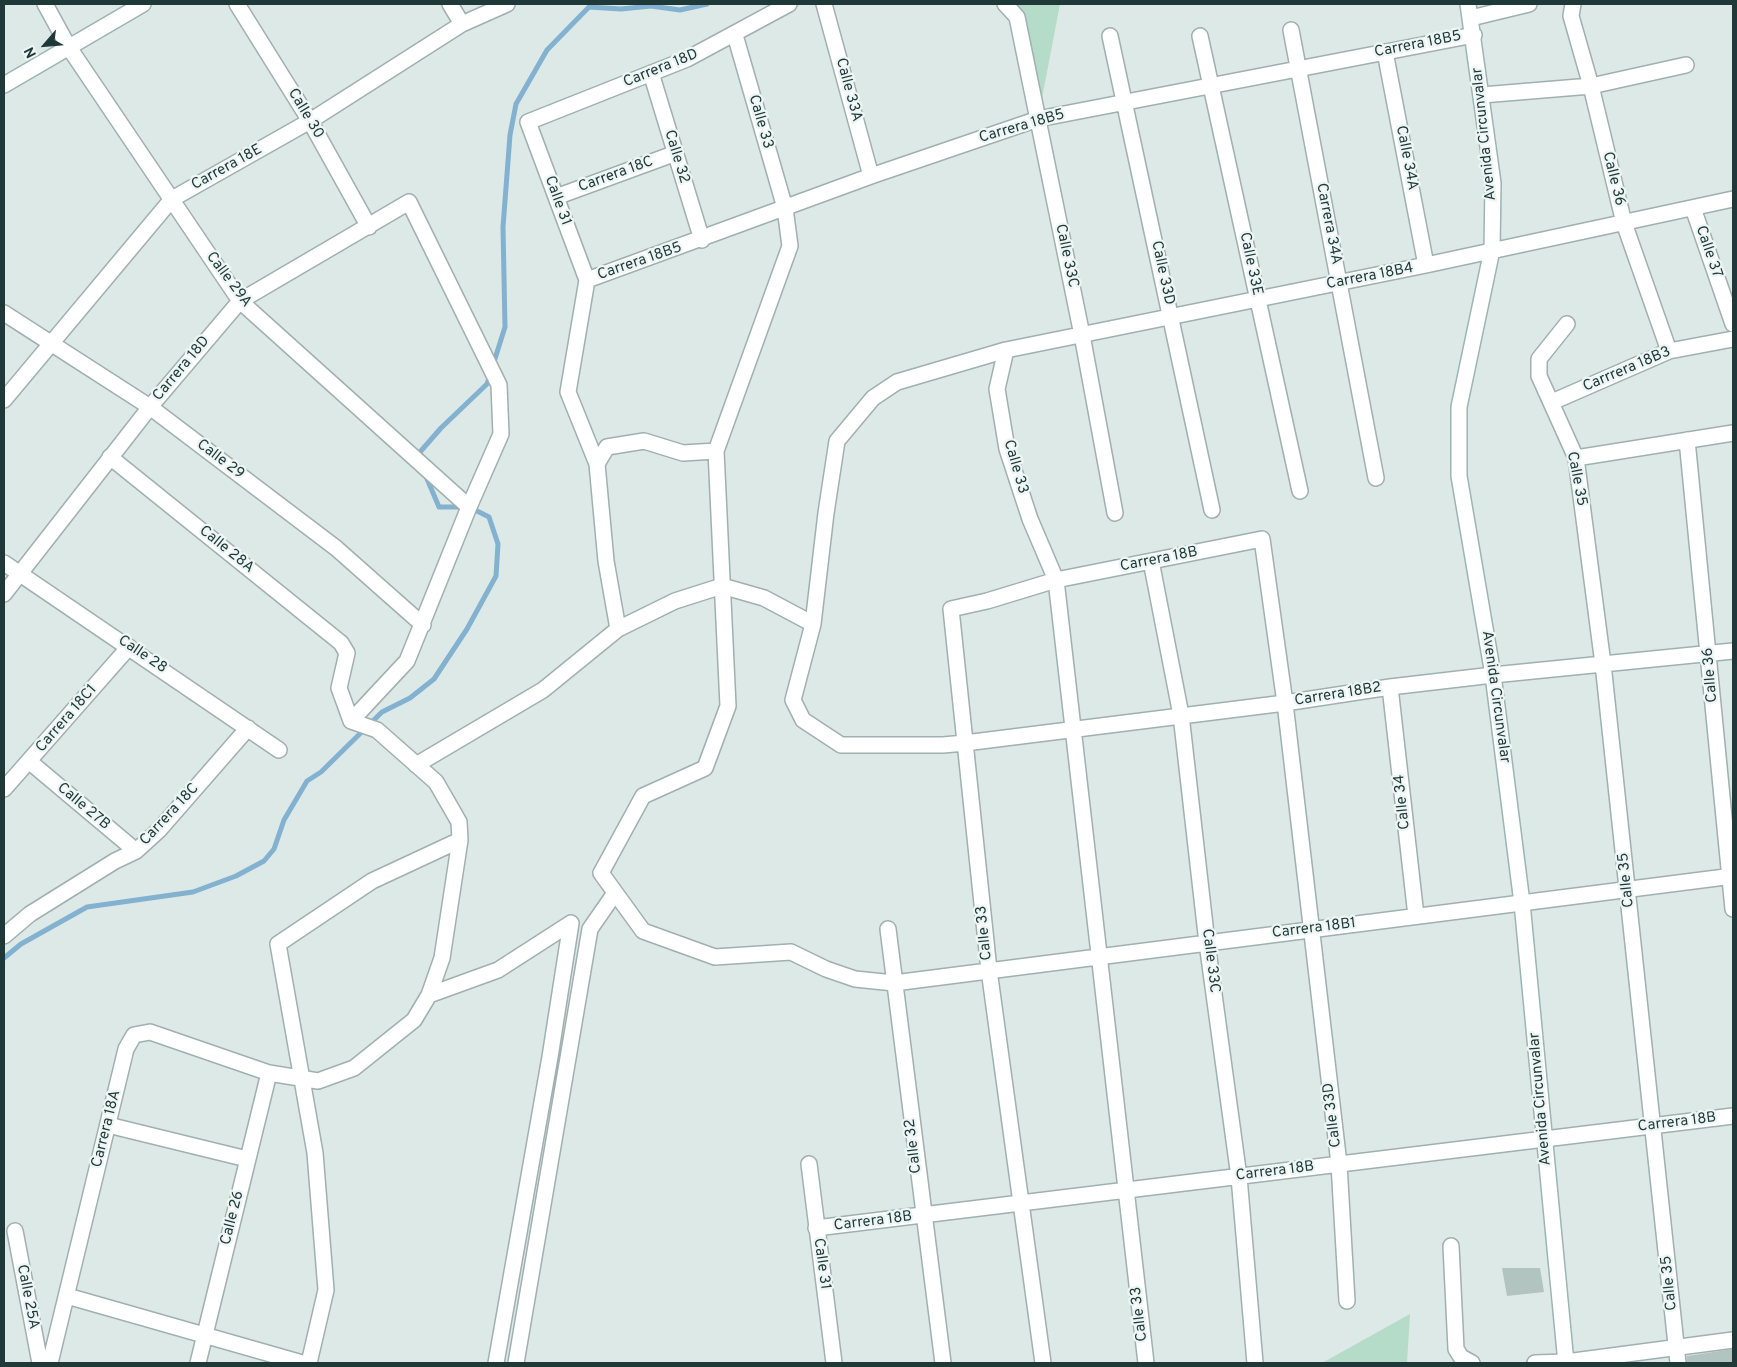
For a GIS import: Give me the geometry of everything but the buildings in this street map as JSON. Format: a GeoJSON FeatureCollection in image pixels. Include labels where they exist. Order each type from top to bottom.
{"type":"FeatureCollection","features":[{"type":"Feature","properties":{"kind":"street","name":"Calle 29A"},"geometry":{"type":"LineString","coordinates":[[45,4],[68,46],[240,301],[469,507]]}},
{"type":"Feature","properties":{"kind":"street"},"geometry":{"type":"LineString","coordinates":[[4,85],[142,4]]}},
{"type":"Feature","properties":{"kind":"street","name":"Calle 30"},"geometry":{"type":"LineString","coordinates":[[237,4],[310,122],[369,227]]}},
{"type":"Feature","properties":{"kind":"street"},"geometry":{"type":"LineString","coordinates":[[450,4],[462,24]]}},
{"type":"Feature","properties":{"kind":"street","name":"Carrera 18E"},"geometry":{"type":"LineString","coordinates":[[4,400],[172,199],[310,122],[462,24],[507,4]]}},
{"type":"Feature","properties":{"kind":"street","name":"Carrera 18D"},"geometry":{"type":"LineString","coordinates":[[528,122],[687,60],[789,4]]}},
{"type":"Feature","properties":{"kind":"street","name":"Calle 33A"},"geometry":{"type":"LineString","coordinates":[[824,4],[871,176]]}},
{"type":"Feature","properties":{"kind":"street","name":"Calle 33C"},"geometry":{"type":"LineString","coordinates":[[1005,4],[1016,17],[1082,336],[1116,513]]}},
{"type":"Feature","properties":{"kind":"street"},"geometry":{"type":"LineString","coordinates":[[1470,11],[1529,4]]}},
{"type":"Feature","properties":{"kind":"street","name":"Calle 36"},"geometry":{"type":"LineString","coordinates":[[1573,4],[1571,16],[1591,86],[1624,223],[1669,351]]}},
{"type":"Feature","properties":{"kind":"street","name":"Avenida Circunvalar"},"geometry":{"type":"LineString","coordinates":[[1470,11],[1493,182],[1492,250],[1459,407],[1459,476],[1493,674],[1522,903],[1566,1362]]}},
{"type":"Feature","properties":{"kind":"street","name":"Carrera 34A"},"geometry":{"type":"LineString","coordinates":[[1291,30],[1376,478]]}},
{"type":"Feature","properties":{"kind":"street","name":"Calle 33"},"geometry":{"type":"LineString","coordinates":[[716,451],[790,246],[786,208],[735,35]]}},
{"type":"Feature","properties":{"kind":"street","name":"Carrera 18B5"},"geometry":{"type":"LineString","coordinates":[[587,280],[702,240],[871,176],[1038,119],[1474,35]]}},
{"type":"Feature","properties":{"kind":"street","name":"Calle 33D"},"geometry":{"type":"LineString","coordinates":[[1110,36],[1126,102],[1212,510]]}},
{"type":"Feature","properties":{"kind":"street","name":"Calle 33E"},"geometry":{"type":"LineString","coordinates":[[1200,36],[1300,491]]}},
{"type":"Feature","properties":{"kind":"street","name":"Calle 34A"},"geometry":{"type":"LineString","coordinates":[[1385,52],[1426,265]]}},
{"type":"Feature","properties":{"kind":"street"},"geometry":{"type":"LineString","coordinates":[[1482,95],[1591,86],[1686,65]]}},
{"type":"Feature","properties":{"kind":"street","name":"Calle 32"},"geometry":{"type":"LineString","coordinates":[[651,73],[702,240]]}},
{"type":"Feature","properties":{"kind":"street","name":"Calle 31"},"geometry":{"type":"LineString","coordinates":[[528,122],[587,280]]}},
{"type":"Feature","properties":{"kind":"street","name":"Carrera 18C"},"geometry":{"type":"LineString","coordinates":[[556,197],[676,154]]}},
{"type":"Feature","properties":{"kind":"street","name":"Carrera 18B4"},"geometry":{"type":"LineString","coordinates":[[813,624],[826,513],[837,441],[873,398],[897,382],[1006,350],[1426,265],[1733,199]]}},
{"type":"Feature","properties":{"kind":"street","name":"Carrera 18D"},"geometry":{"type":"LineString","coordinates":[[4,594],[19,572],[150,407],[240,301],[409,202],[448,277],[499,385],[501,434],[469,507]]}},
{"type":"Feature","properties":{"kind":"street","name":"Calle 37"},"geometry":{"type":"LineString","coordinates":[[1694,208],[1733,324]]}},
{"type":"Feature","properties":{"kind":"street"},"geometry":{"type":"LineString","coordinates":[[587,280],[568,392],[598,464],[606,562],[618,629]]}},
{"type":"Feature","properties":{"kind":"street","name":"Calle 29"},"geometry":{"type":"LineString","coordinates":[[4,313],[150,407],[336,548],[423,625]]}},
{"type":"Feature","properties":{"kind":"street","name":"Calle 35"},"geometry":{"type":"LineString","coordinates":[[1567,324],[1539,359],[1539,376],[1576,458],[1603,664],[1678,1363]]}},
{"type":"Feature","properties":{"kind":"street","name":"Carrrera 18B3"},"geometry":{"type":"LineString","coordinates":[[1552,402],[1669,351],[1733,339]]}},
{"type":"Feature","properties":{"kind":"street","name":"Calle 33"},"geometry":{"type":"LineString","coordinates":[[1006,350],[997,389],[1008,448],[1030,519],[1056,580],[1146,1363]]}},
{"type":"Feature","properties":{"kind":"street"},"geometry":{"type":"LineString","coordinates":[[1576,458],[1733,433]]}},
{"type":"Feature","properties":{"kind":"street","name":"Calle 36"},"geometry":{"type":"LineString","coordinates":[[1687,440],[1732,876],[1733,909]]}},
{"type":"Feature","properties":{"kind":"street"},"geometry":{"type":"LineString","coordinates":[[598,464],[607,447],[644,442],[684,453],[716,451],[722,586]]}},
{"type":"Feature","properties":{"kind":"street","name":"Calle 28A"},"geometry":{"type":"LineString","coordinates":[[110,457],[341,643],[347,653],[339,688],[352,721]]}},
{"type":"Feature","properties":{"kind":"street"},"geometry":{"type":"LineString","coordinates":[[352,721],[407,660],[423,625],[469,507]]}},
{"type":"Feature","properties":{"kind":"street","name":"Carrera 18B"},"geometry":{"type":"LineString","coordinates":[[1056,580],[1262,539],[1285,703]]}},
{"type":"Feature","properties":{"kind":"street","name":"Calle 33C"},"geometry":{"type":"LineString","coordinates":[[1151,561],[1181,715],[1207,943],[1239,1177],[1255,1363]]}},
{"type":"Feature","properties":{"kind":"street","name":"Calle 28"},"geometry":{"type":"LineString","coordinates":[[4,563],[279,750]]}},
{"type":"Feature","properties":{"kind":"street","name":"Calle 33"},"geometry":{"type":"LineString","coordinates":[[1043,1363],[989,970],[951,609],[987,601],[1056,580]]}},
{"type":"Feature","properties":{"kind":"street"},"geometry":{"type":"LineString","coordinates":[[416,765],[543,690],[618,629],[675,602],[722,586],[764,598],[813,624]]}},
{"type":"Feature","properties":{"kind":"street","name":"Carrera 18B1"},"geometry":{"type":"LineString","coordinates":[[722,586],[728,706],[705,768],[643,796],[601,873],[643,931],[715,957],[791,952],[826,969],[855,979],[894,982],[1732,876]]}},
{"type":"Feature","properties":{"kind":"street","name":"Carrera 18B2"},"geometry":{"type":"LineString","coordinates":[[813,624],[793,700],[803,720],[840,745],[943,745],[965,743],[1285,703],[1493,674],[1733,651]]}},
{"type":"Feature","properties":{"kind":"street","name":"Carrera 18C1"},"geometry":{"type":"LineString","coordinates":[[4,789],[30,762],[129,647]]}},
{"type":"Feature","properties":{"kind":"street","name":"Calle 34"},"geometry":{"type":"LineString","coordinates":[[1390,687],[1416,916]]}},
{"type":"Feature","properties":{"kind":"street"},"geometry":{"type":"LineString","coordinates":[[1285,703],[1311,930]]}},
{"type":"Feature","properties":{"kind":"street","name":"Carrera 18A"},"geometry":{"type":"LineString","coordinates":[[50,1363],[126,1049],[134,1035],[150,1032],[269,1073],[318,1081],[354,1068],[414,1020],[429,995],[442,958],[460,840],[459,822],[436,782],[377,730],[352,721]]}},
{"type":"Feature","properties":{"kind":"street","name":"Carrera 18C"},"geometry":{"type":"LineString","coordinates":[[4,936],[30,914],[115,861],[136,852],[159,830],[248,728]]}},
{"type":"Feature","properties":{"kind":"street","name":"Calle 27B"},"geometry":{"type":"LineString","coordinates":[[30,762],[136,852]]}},
{"type":"Feature","properties":{"kind":"street"},"geometry":{"type":"LineString","coordinates":[[309,1363],[326,1290],[315,1153],[278,944],[372,881],[460,840]]}},
{"type":"Feature","properties":{"kind":"street"},"geometry":{"type":"LineString","coordinates":[[516,1363],[590,929],[614,893]]}},
{"type":"Feature","properties":{"kind":"street"},"geometry":{"type":"LineString","coordinates":[[429,995],[498,970],[571,923],[548,1067],[496,1363]]}},
{"type":"Feature","properties":{"kind":"street","name":"Calle 32"},"geometry":{"type":"LineString","coordinates":[[888,929],[943,1363]]}},
{"type":"Feature","properties":{"kind":"street","name":"Calle 33D"},"geometry":{"type":"LineString","coordinates":[[1311,930],[1339,1164],[1347,1301]]}},
{"type":"Feature","properties":{"kind":"street","name":"Calle 26"},"geometry":{"type":"LineString","coordinates":[[198,1363],[269,1073]]}},
{"type":"Feature","properties":{"kind":"street","name":"Carrera 18B"},"geometry":{"type":"LineString","coordinates":[[816,1228],[1733,1116]]}},
{"type":"Feature","properties":{"kind":"street"},"geometry":{"type":"LineString","coordinates":[[108,1125],[247,1160]]}},
{"type":"Feature","properties":{"kind":"street","name":"Calle 31"},"geometry":{"type":"LineString","coordinates":[[809,1164],[834,1363]]}},
{"type":"Feature","properties":{"kind":"street","name":"Calle 25A"},"geometry":{"type":"LineString","coordinates":[[15,1231],[40,1363]]}},
{"type":"Feature","properties":{"kind":"street"},"geometry":{"type":"LineString","coordinates":[[1451,1246],[1456,1349],[1461,1357],[1472,1363]]}},
{"type":"Feature","properties":{"kind":"street"},"geometry":{"type":"LineString","coordinates":[[66,1296],[302,1363]]}},
{"type":"Feature","properties":{"kind":"street"},"geometry":{"type":"LineString","coordinates":[[1536,1363],[1566,1362],[1733,1340]]}},
{"type":"Feature","properties":{"kind":"green space"},"geometry":{"type":"Polygon","coordinates":[[[1005,4],[1060,4],[1038,119],[1017,17],[1005,4]]]}},
{"type":"Feature","properties":{"kind":"green space"},"geometry":{"type":"Polygon","coordinates":[[[1410,1314],[1407,1363],[1322,1363],[1410,1314]]]}},
{"type":"Feature","properties":{"kind":"waterway"},"geometry":{"type":"LineString","coordinates":[[493,365],[505,327],[503,227],[510,135],[516,104],[547,50],[589,7],[621,9],[651,6],[680,10],[707,4]]}},
{"type":"Feature","properties":{"kind":"waterway"},"geometry":{"type":"LineString","coordinates":[[422,459],[420,452],[441,428],[487,384],[490,375]]}},
{"type":"Feature","properties":{"kind":"waterway"},"geometry":{"type":"LineString","coordinates":[[425,474],[439,507],[462,507]]}},
{"type":"Feature","properties":{"kind":"waterway"},"geometry":{"type":"LineString","coordinates":[[4,958],[21,944],[87,907],[193,892],[236,876],[264,861],[274,849],[284,820],[307,781],[321,772],[382,712],[410,698],[434,679],[467,629],[496,576],[498,544],[489,517],[471,508]]}}]}
